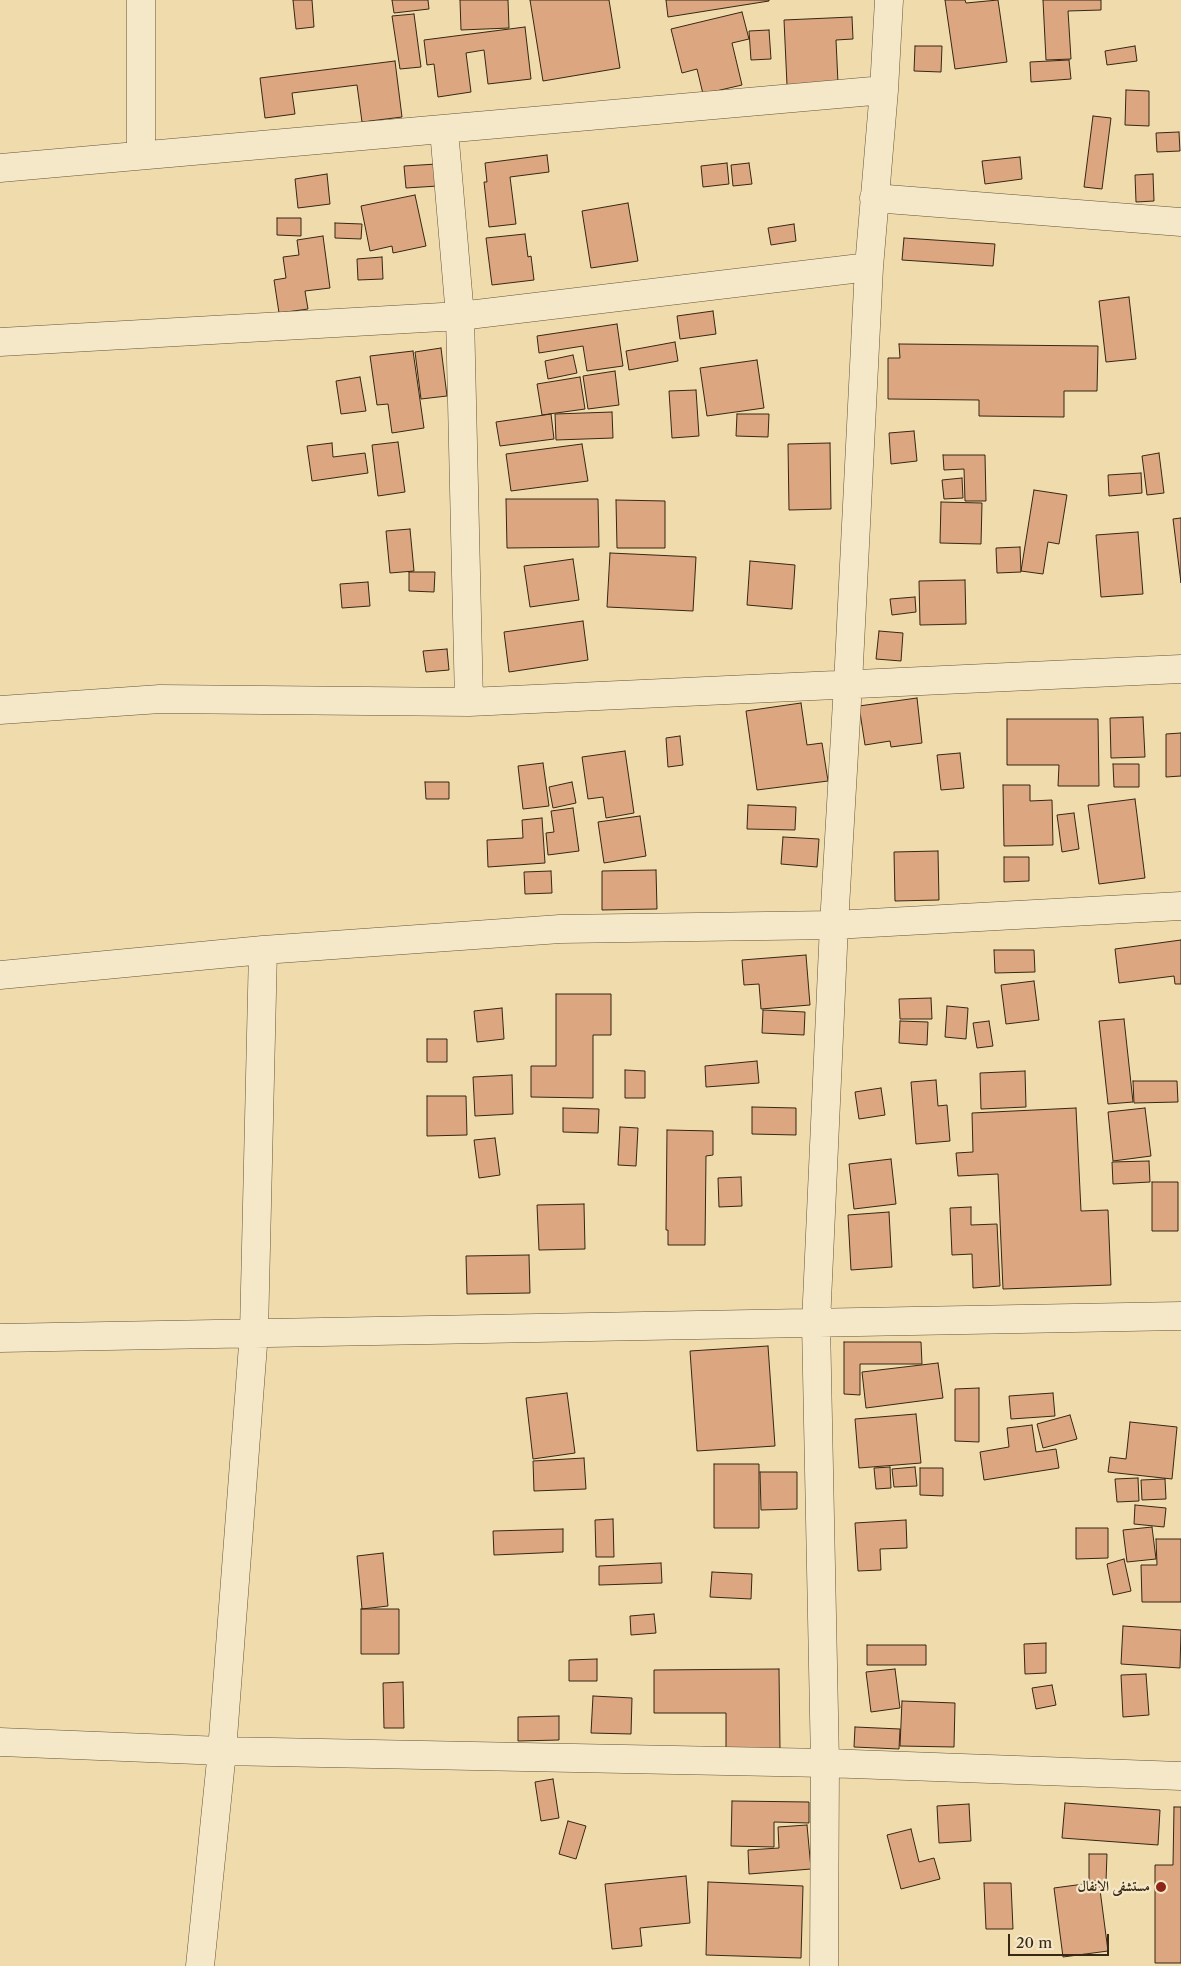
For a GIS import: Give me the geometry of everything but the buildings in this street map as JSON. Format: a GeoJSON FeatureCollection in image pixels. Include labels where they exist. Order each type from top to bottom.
{"type":"FeatureCollection","features":[{"type":"Feature","properties":{"kind":"street"},"geometry":{"type":"LineString","coordinates":[[141,0],[141,155]]}},
{"type":"Feature","properties":{"kind":"street"},"geometry":{"type":"LineString","coordinates":[[824,1966],[825,1763],[816,1323],[834,925],[870,267],[889,0]]}},
{"type":"Feature","properties":{"kind":"street"},"geometry":{"type":"LineString","coordinates":[[0,168],[884,90]]}},
{"type":"Feature","properties":{"kind":"street"},"geometry":{"type":"LineString","coordinates":[[444,130],[460,316],[468,702]]}},
{"type":"Feature","properties":{"kind":"street"},"geometry":{"type":"LineString","coordinates":[[874,198],[1181,222]]}},
{"type":"Feature","properties":{"kind":"street"},"geometry":{"type":"LineString","coordinates":[[0,342],[460,316],[870,267]]}},
{"type":"Feature","properties":{"kind":"street"},"geometry":{"type":"LineString","coordinates":[[0,710],[160,699],[468,702],[1181,669]]}},
{"type":"Feature","properties":{"kind":"street"},"geometry":{"type":"LineString","coordinates":[[0,975],[263,950],[560,929],[834,925],[1181,906]]}},
{"type":"Feature","properties":{"kind":"street"},"geometry":{"type":"LineString","coordinates":[[200,1966],[222,1751],[254,1332],[263,950]]}},
{"type":"Feature","properties":{"kind":"street"},"geometry":{"type":"LineString","coordinates":[[0,1338],[1181,1316]]}},
{"type":"Feature","properties":{"kind":"street"},"geometry":{"type":"LineString","coordinates":[[0,1742],[222,1751],[825,1763],[1181,1776]]}},
{"type":"Feature","properties":{"kind":"place","name":"مستشفى الانفال"},"geometry":{"type":"Point","coordinates":[1161,1887]}}]}
